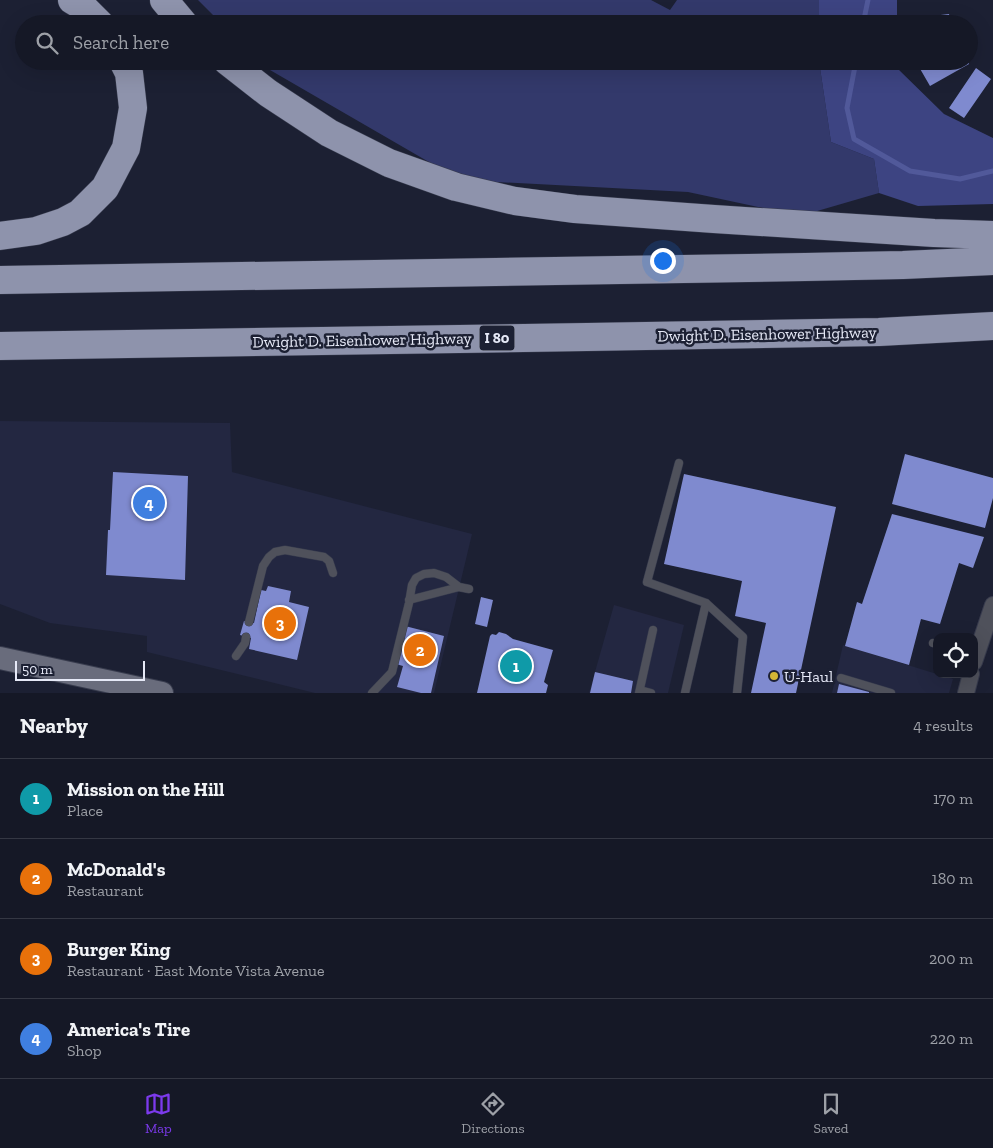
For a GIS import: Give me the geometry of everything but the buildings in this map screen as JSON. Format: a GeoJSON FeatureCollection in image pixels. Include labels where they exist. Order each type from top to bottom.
{"type":"FeatureCollection","features":[{"type":"Feature","properties":{"kind":"highway"},"geometry":{"type":"LineString","coordinates":[[72,0],[91,15]]}},
{"type":"Feature","properties":{"kind":"highway"},"geometry":{"type":"LineString","coordinates":[[164,0],[176,15]]}},
{"type":"Feature","properties":{"kind":"highway"},"geometry":{"type":"LineString","coordinates":[[0,236],[36,231],[80,214],[105,188],[126,148],[133,108],[128,70]]}},
{"type":"Feature","properties":{"kind":"highway"},"geometry":{"type":"LineString","coordinates":[[238,70],[268,94],[329,133],[389,163],[456,187],[515,201],[575,209],[934,233],[993,235]]}},
{"type":"Feature","properties":{"kind":"highway"},"geometry":{"type":"LineString","coordinates":[[0,280],[805,268],[993,261]]}},
{"type":"Feature","properties":{"kind":"highway","name":"Dwight D. Eisenhower Highway"},"geometry":{"type":"LineString","coordinates":[[0,346],[869,332],[993,326]]}},
{"type":"Feature","properties":{"kind":"main road"},"geometry":{"type":"LineString","coordinates":[[0,658],[162,693]]}},
{"type":"Feature","properties":{"kind":"street"},"geometry":{"type":"LineString","coordinates":[[978,650],[993,605]]}},
{"type":"Feature","properties":{"kind":"street"},"geometry":{"type":"LineString","coordinates":[[966,693],[970,678]]}},
{"type":"Feature","properties":{"kind":"lane"},"geometry":{"type":"LineString","coordinates":[[679,463],[647,582],[706,603],[743,637],[737,693]]}},
{"type":"Feature","properties":{"kind":"lane"},"geometry":{"type":"LineString","coordinates":[[249,622],[263,566],[269,556],[275,552],[285,550],[324,557],[329,561],[333,573]]}},
{"type":"Feature","properties":{"kind":"lane"},"geometry":{"type":"LineString","coordinates":[[372,693],[392,672],[412,586],[416,578],[424,574],[434,573],[446,577],[459,586],[469,588]]}},
{"type":"Feature","properties":{"kind":"lane"},"geometry":{"type":"LineString","coordinates":[[409,600],[459,586]]}},
{"type":"Feature","properties":{"kind":"lane"},"geometry":{"type":"LineString","coordinates":[[685,693],[706,603]]}},
{"type":"Feature","properties":{"kind":"lane"},"geometry":{"type":"LineString","coordinates":[[651,693],[640,692],[653,630]]}},
{"type":"Feature","properties":{"kind":"lane"},"geometry":{"type":"LineString","coordinates":[[236,656],[245,643],[246,637]]}},
{"type":"Feature","properties":{"kind":"lane"},"geometry":{"type":"LineString","coordinates":[[841,678],[891,693]]}},
{"type":"Feature","properties":{"kind":"shaded area"},"geometry":{"type":"Polygon","coordinates":[[[198,0],[651,0],[670,10],[677,0],[819,0],[819,15],[213,15],[198,0]]]}},
{"type":"Feature","properties":{"kind":"shaded area"},"geometry":{"type":"Polygon","coordinates":[[[819,0],[897,0],[897,15],[819,15],[819,0]]]}},
{"type":"Feature","properties":{"kind":"shaded area"},"geometry":{"type":"Polygon","coordinates":[[[270,70],[820,70],[831,142],[874,159],[879,193],[800,216],[688,192],[460,180],[270,70]]]}},
{"type":"Feature","properties":{"kind":"shaded area"},"geometry":{"type":"Polygon","coordinates":[[[820,70],[899,70],[944,114],[993,138],[993,204],[918,206],[879,193],[874,159],[831,142],[820,70]]]}},
{"type":"Feature","properties":{"kind":"shaded area"},"geometry":{"type":"Polygon","coordinates":[[[0,421],[230,423],[232,472],[472,534],[434,693],[315,693],[147,652],[147,636],[50,623],[0,604],[0,421]]]}},
{"type":"Feature","properties":{"kind":"shaded area"},"geometry":{"type":"Polygon","coordinates":[[[614,605],[684,625],[668,693],[589,693],[614,605]]]}},
{"type":"Feature","properties":{"kind":"shaded area"},"geometry":{"type":"Polygon","coordinates":[[[843,645],[933,673],[933,678],[953,679],[949,693],[832,693],[843,645]]]}},
{"type":"Feature","properties":{"kind":"waterway"},"geometry":{"type":"LineString","coordinates":[[865,15],[868,0]]}},
{"type":"Feature","properties":{"kind":"waterway"},"geometry":{"type":"LineString","coordinates":[[854,70],[847,108],[854,139],[910,171],[960,179],[993,171]]}},
{"type":"Feature","properties":{"kind":"place","name":"America's Tire"},"geometry":{"type":"Point","coordinates":[149,503]}},
{"type":"Feature","properties":{"kind":"place","name":"Burger King"},"geometry":{"type":"Point","coordinates":[280,623]}},
{"type":"Feature","properties":{"kind":"place","name":"McDonald's"},"geometry":{"type":"Point","coordinates":[420,650]}},
{"type":"Feature","properties":{"kind":"place","name":"Mission on the Hill"},"geometry":{"type":"Point","coordinates":[516,666]}},
{"type":"Feature","properties":{"kind":"place","name":"U-Haul"},"geometry":{"type":"Point","coordinates":[774,676]}}]}
